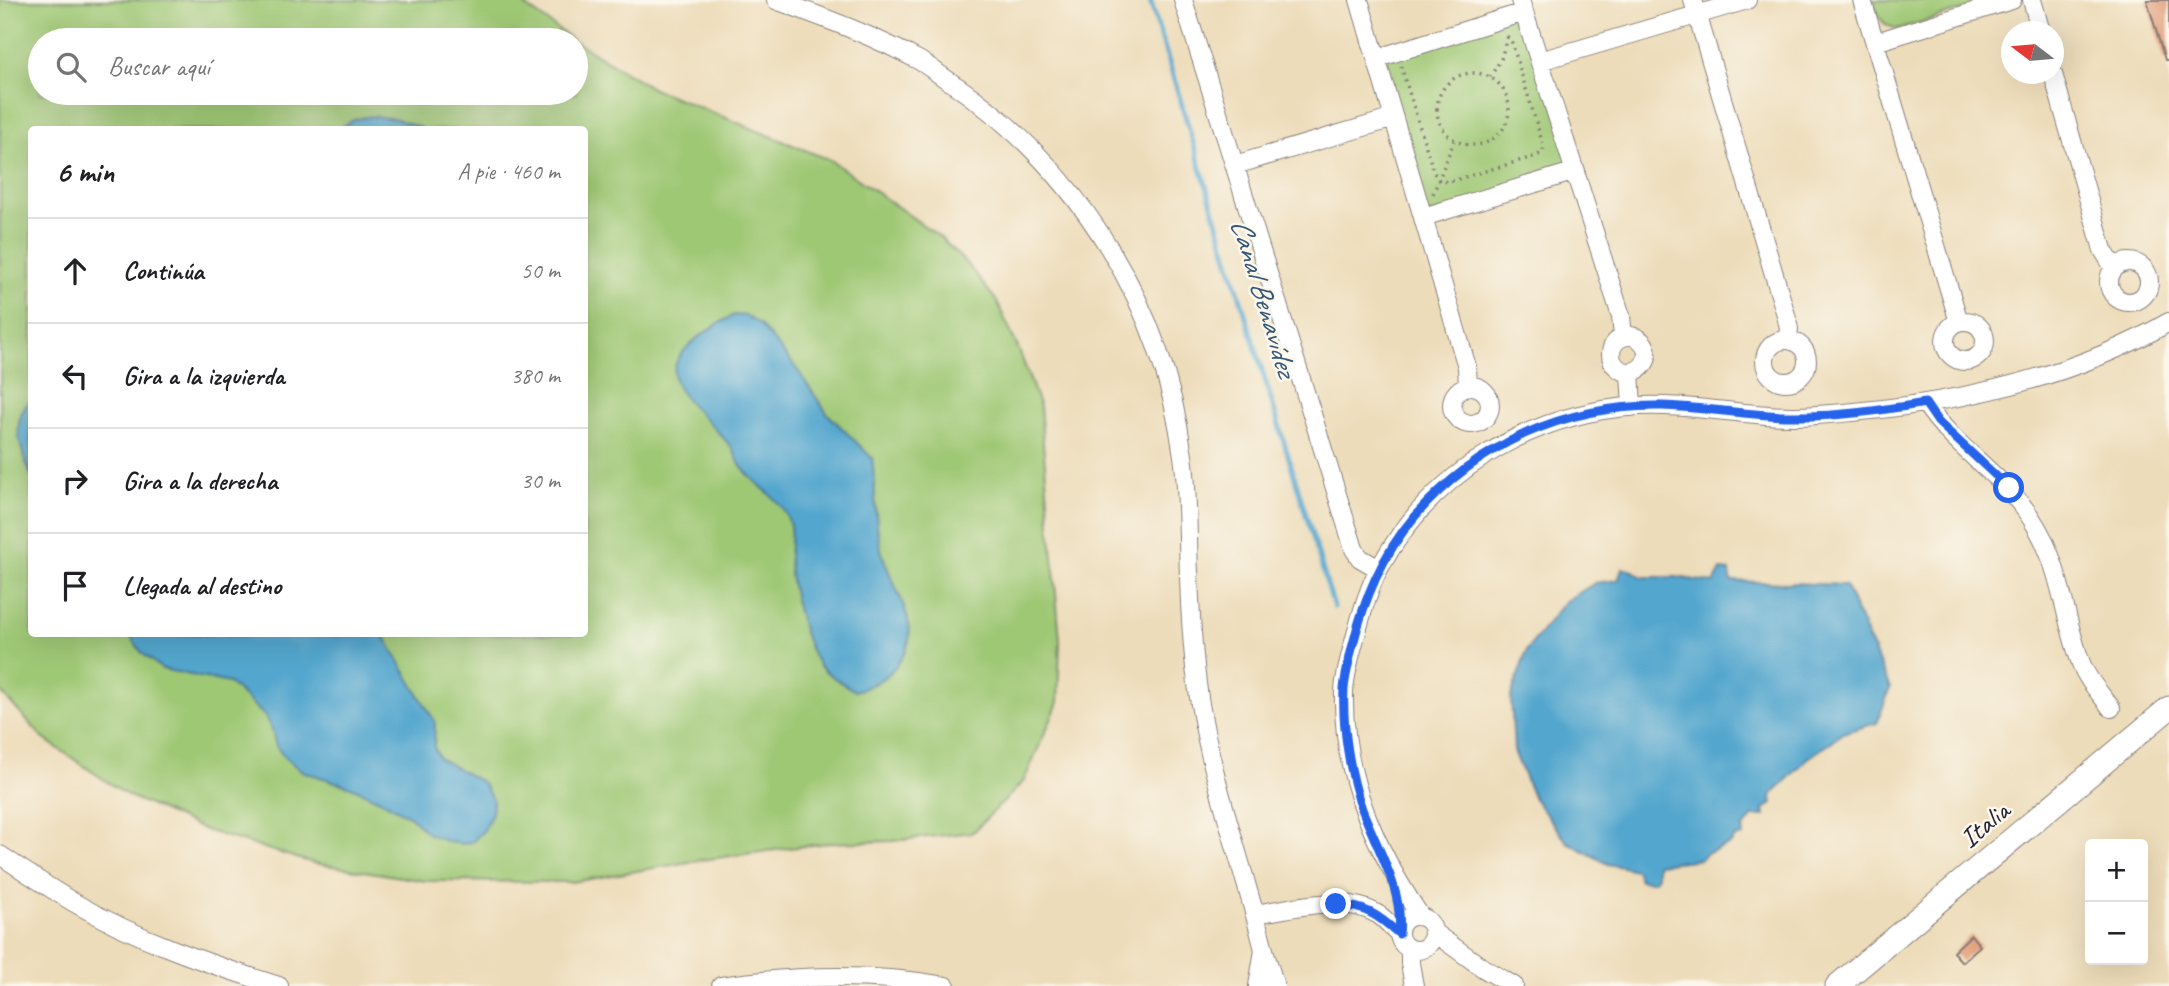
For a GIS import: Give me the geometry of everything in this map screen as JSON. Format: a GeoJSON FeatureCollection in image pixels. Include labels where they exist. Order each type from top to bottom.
{"type":"FeatureCollection","features":[{"type":"Feature","properties":{"kind":"street"},"geometry":{"type":"LineString","coordinates":[[776,0],[851,27],[889,45],[923,63],[983,105],[1020,137],[1059,177],[1117,260],[1149,324],[1168,377],[1187,485],[1191,624],[1200,702],[1213,765],[1275,986]]}},
{"type":"Feature","properties":{"kind":"street"},"geometry":{"type":"LineString","coordinates":[[1183,0],[1353,549],[1360,558],[1379,569]]}},
{"type":"Feature","properties":{"kind":"street"},"geometry":{"type":"LineString","coordinates":[[1359,0],[1467,367],[1468,386]]}},
{"type":"Feature","properties":{"kind":"street"},"geometry":{"type":"LineString","coordinates":[[1540,61],[1695,7],[1746,0]]}},
{"type":"Feature","properties":{"kind":"street"},"geometry":{"type":"LineString","coordinates":[[1862,0],[1959,321]]}},
{"type":"Feature","properties":{"kind":"street"},"geometry":{"type":"LineString","coordinates":[[1876,42],[2012,0]]}},
{"type":"Feature","properties":{"kind":"street"},"geometry":{"type":"LineString","coordinates":[[2032,0],[2038,21]]}},
{"type":"Feature","properties":{"kind":"street"},"geometry":{"type":"LineString","coordinates":[[1378,58],[1522,6],[1621,316],[1623,337]]}},
{"type":"Feature","properties":{"kind":"street"},"geometry":{"type":"LineString","coordinates":[[1695,7],[1786,315],[1789,328],[1787,340]]}},
{"type":"Feature","properties":{"kind":"street"},"geometry":{"type":"LineString","coordinates":[[2056,84],[2103,250],[2114,268]]}},
{"type":"Feature","properties":{"kind":"street"},"geometry":{"type":"LineString","coordinates":[[1235,165],[1394,118]]}},
{"type":"Feature","properties":{"kind":"street"},"geometry":{"type":"LineString","coordinates":[[1423,217],[1576,171]]}},
{"type":"Feature","properties":{"kind":"street"},"geometry":{"type":"LineString","coordinates":[[1514,986],[1433,932],[1429,923],[1421,917],[1387,864],[1369,826],[1354,780],[1348,748],[1344,690],[1365,602],[1379,569],[1410,523],[1435,493],[1482,456],[1510,440],[1581,414],[1632,407],[1684,407],[1796,416],[1894,408],[1974,393],[2054,372],[2136,340],[2169,322]]}},
{"type":"Feature","properties":{"kind":"street"},"geometry":{"type":"LineString","coordinates":[[1623,337],[1635,337],[1646,349],[1642,366],[1630,372],[1616,367],[1611,356],[1614,345],[1623,337]]}},
{"type":"Feature","properties":{"kind":"street"},"geometry":{"type":"LineString","coordinates":[[1630,372],[1632,407]]}},
{"type":"Feature","properties":{"kind":"street"},"geometry":{"type":"LineString","coordinates":[[1925,403],[1938,422],[2009,488],[2037,526],[2049,549],[2082,665],[2111,708]]}},
{"type":"Feature","properties":{"kind":"street","name":"Italia"},"geometry":{"type":"LineString","coordinates":[[1837,986],[2169,708]]}},
{"type":"Feature","properties":{"kind":"street"},"geometry":{"type":"LineString","coordinates":[[0,855],[74,903],[126,929],[202,961],[279,986]]}},
{"type":"Feature","properties":{"kind":"street"},"geometry":{"type":"LineString","coordinates":[[1387,864],[1402,943],[1416,950],[1426,946],[1433,932]]}},
{"type":"Feature","properties":{"kind":"street"},"geometry":{"type":"LineString","coordinates":[[1256,914],[1314,905],[1350,906],[1379,915],[1399,931]]}},
{"type":"Feature","properties":{"kind":"street"},"geometry":{"type":"LineString","coordinates":[[1399,931],[1411,917],[1421,917]]}},
{"type":"Feature","properties":{"kind":"street"},"geometry":{"type":"LineString","coordinates":[[1410,949],[1414,986]]}},
{"type":"Feature","properties":{"kind":"street"},"geometry":{"type":"LineString","coordinates":[[1258,986],[1264,950]]}},
{"type":"Feature","properties":{"kind":"street"},"geometry":{"type":"LineString","coordinates":[[721,986],[853,976],[946,986]]}},
{"type":"Feature","properties":{"kind":"path"},"geometry":{"type":"LineString","coordinates":[[1490,77],[1500,59],[1506,36],[1522,6]]}},
{"type":"Feature","properties":{"kind":"path"},"geometry":{"type":"LineString","coordinates":[[1403,69],[1434,173],[1439,180],[1448,182],[1536,156],[1542,153],[1544,148],[1512,43],[1506,36]]}},
{"type":"Feature","properties":{"kind":"path"},"geometry":{"type":"LineString","coordinates":[[1466,73],[1479,73],[1490,77],[1506,93],[1510,105],[1505,127],[1488,143],[1465,145],[1454,141],[1445,133],[1439,122],[1439,97],[1445,86],[1466,73]]}},
{"type":"Feature","properties":{"kind":"path"},"geometry":{"type":"LineString","coordinates":[[1423,217],[1454,141]]}},
{"type":"Feature","properties":{"kind":"green space"},"geometry":{"type":"Polygon","coordinates":[[[0,0],[517,0],[556,28],[28,28],[28,105],[588,105],[588,49],[652,88],[832,161],[940,237],[967,264],[996,300],[1019,350],[1040,407],[1060,640],[1058,703],[1024,781],[973,832],[892,841],[827,843],[701,860],[572,882],[426,881],[313,863],[208,831],[127,795],[44,739],[0,691],[0,0]]]}},
{"type":"Feature","properties":{"kind":"green space"},"geometry":{"type":"Polygon","coordinates":[[[1873,0],[1998,0],[1898,29],[1887,25],[1881,19],[1873,0]]]}},
{"type":"Feature","properties":{"kind":"green space"},"geometry":{"type":"Polygon","coordinates":[[[1524,12],[1576,171],[1423,217],[1378,58],[1524,12]]]}},
{"type":"Feature","properties":{"kind":"water"},"geometry":{"type":"Polygon","coordinates":[[[373,116],[397,119],[415,126],[344,126],[355,119],[373,116]]]}},
{"type":"Feature","properties":{"kind":"water"},"geometry":{"type":"Polygon","coordinates":[[[734,315],[746,316],[759,324],[794,365],[827,413],[872,458],[880,545],[910,629],[904,654],[898,664],[867,687],[855,691],[824,670],[814,657],[799,615],[792,583],[789,559],[791,531],[786,514],[776,500],[742,468],[725,439],[688,401],[675,381],[676,363],[688,346],[734,315]]]}},
{"type":"Feature","properties":{"kind":"water"},"geometry":{"type":"Polygon","coordinates":[[[28,404],[28,467],[19,437],[20,418],[28,404]]]}},
{"type":"Feature","properties":{"kind":"water"},"geometry":{"type":"Polygon","coordinates":[[[1622,568],[1642,577],[1676,577],[1714,583],[1721,570],[1730,571],[1730,581],[1845,585],[1890,688],[1877,723],[1845,732],[1807,759],[1771,796],[1772,804],[1764,809],[1765,816],[1753,816],[1743,829],[1744,836],[1734,838],[1731,844],[1707,853],[1701,859],[1657,864],[1657,876],[1653,881],[1640,880],[1636,870],[1608,864],[1567,842],[1533,797],[1514,751],[1511,696],[1527,650],[1564,602],[1595,583],[1618,580],[1622,568]]]}},
{"type":"Feature","properties":{"kind":"water"},"geometry":{"type":"Polygon","coordinates":[[[131,637],[385,637],[435,722],[434,747],[439,758],[483,783],[493,801],[492,813],[484,830],[472,842],[448,842],[427,833],[411,817],[382,801],[351,787],[302,771],[285,758],[276,746],[264,715],[229,683],[162,669],[142,653],[131,637]]]}},
{"type":"Feature","properties":{"kind":"building"},"geometry":{"type":"Polygon","coordinates":[[[2147,0],[2169,0],[2169,60],[2165,60],[2147,0]]]}},
{"type":"Feature","properties":{"kind":"building"},"geometry":{"type":"Polygon","coordinates":[[[1971,935],[1980,946],[1962,962],[1953,952],[1971,935]]]}},
{"type":"Feature","properties":{"kind":"waterway","name":"Canal Benavídez"},"geometry":{"type":"LineString","coordinates":[[1150,0],[1334,607]]}},
{"type":"Feature","properties":{"kind":"route"},"geometry":{"type":"LineString","coordinates":[[1336,904],[1379,915],[1399,934],[1397,906],[1387,864],[1369,826],[1354,780],[1345,714],[1347,670],[1365,602],[1379,569],[1395,542],[1435,493],[1482,456],[1510,440],[1548,424],[1581,414],[1637,406],[1796,416],[1925,403],[1938,422],[2009,488]]}}]}
